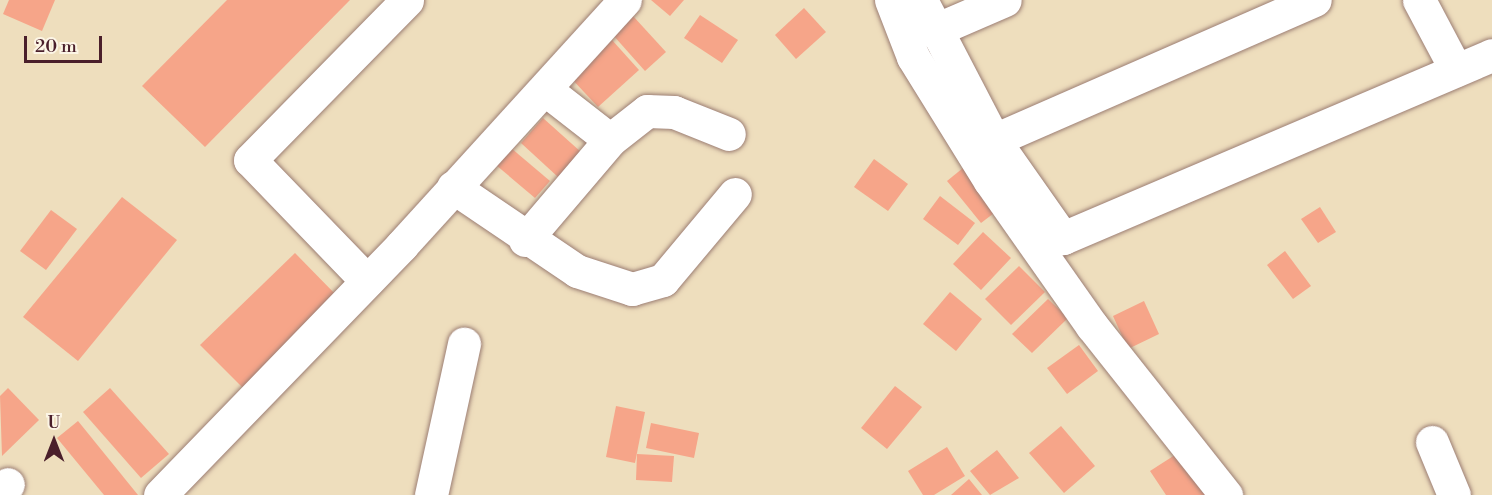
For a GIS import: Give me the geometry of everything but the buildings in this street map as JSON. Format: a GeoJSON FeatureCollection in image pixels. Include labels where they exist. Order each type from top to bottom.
{"type":"FeatureCollection","features":[{"type":"Feature","properties":{"kind":"street"},"geometry":{"type":"LineString","coordinates":[[367,281],[250,160],[407,0]]}},
{"type":"Feature","properties":{"kind":"street"},"geometry":{"type":"LineString","coordinates":[[160,495],[367,281],[546,90],[625,0]]}},
{"type":"Feature","properties":{"kind":"street"},"geometry":{"type":"LineString","coordinates":[[891,0],[913,57],[997,190],[1092,326],[1226,495]]}},
{"type":"Feature","properties":{"kind":"street"},"geometry":{"type":"LineString","coordinates":[[921,0],[933,31],[994,140],[1066,238],[1492,55]]}},
{"type":"Feature","properties":{"kind":"street"},"geometry":{"type":"LineString","coordinates":[[933,31],[1005,0]]}},
{"type":"Feature","properties":{"kind":"street"},"geometry":{"type":"LineString","coordinates":[[994,140],[1315,0]]}},
{"type":"Feature","properties":{"kind":"street"},"geometry":{"type":"LineString","coordinates":[[1419,0],[1456,70]]}},
{"type":"Feature","properties":{"kind":"street"},"geometry":{"type":"LineString","coordinates":[[546,90],[610,140]]}},
{"type":"Feature","properties":{"kind":"street"},"geometry":{"type":"LineString","coordinates":[[525,240],[610,140],[646,111],[674,112],[729,134]]}},
{"type":"Feature","properties":{"kind":"street"},"geometry":{"type":"LineString","coordinates":[[453,187],[525,240],[617,288],[645,288],[663,280],[735,195]]}},
{"type":"Feature","properties":{"kind":"street"},"geometry":{"type":"LineString","coordinates":[[430,495],[464,344]]}},
{"type":"Feature","properties":{"kind":"street"},"geometry":{"type":"LineString","coordinates":[[1432,442],[1454,495]]}}]}
